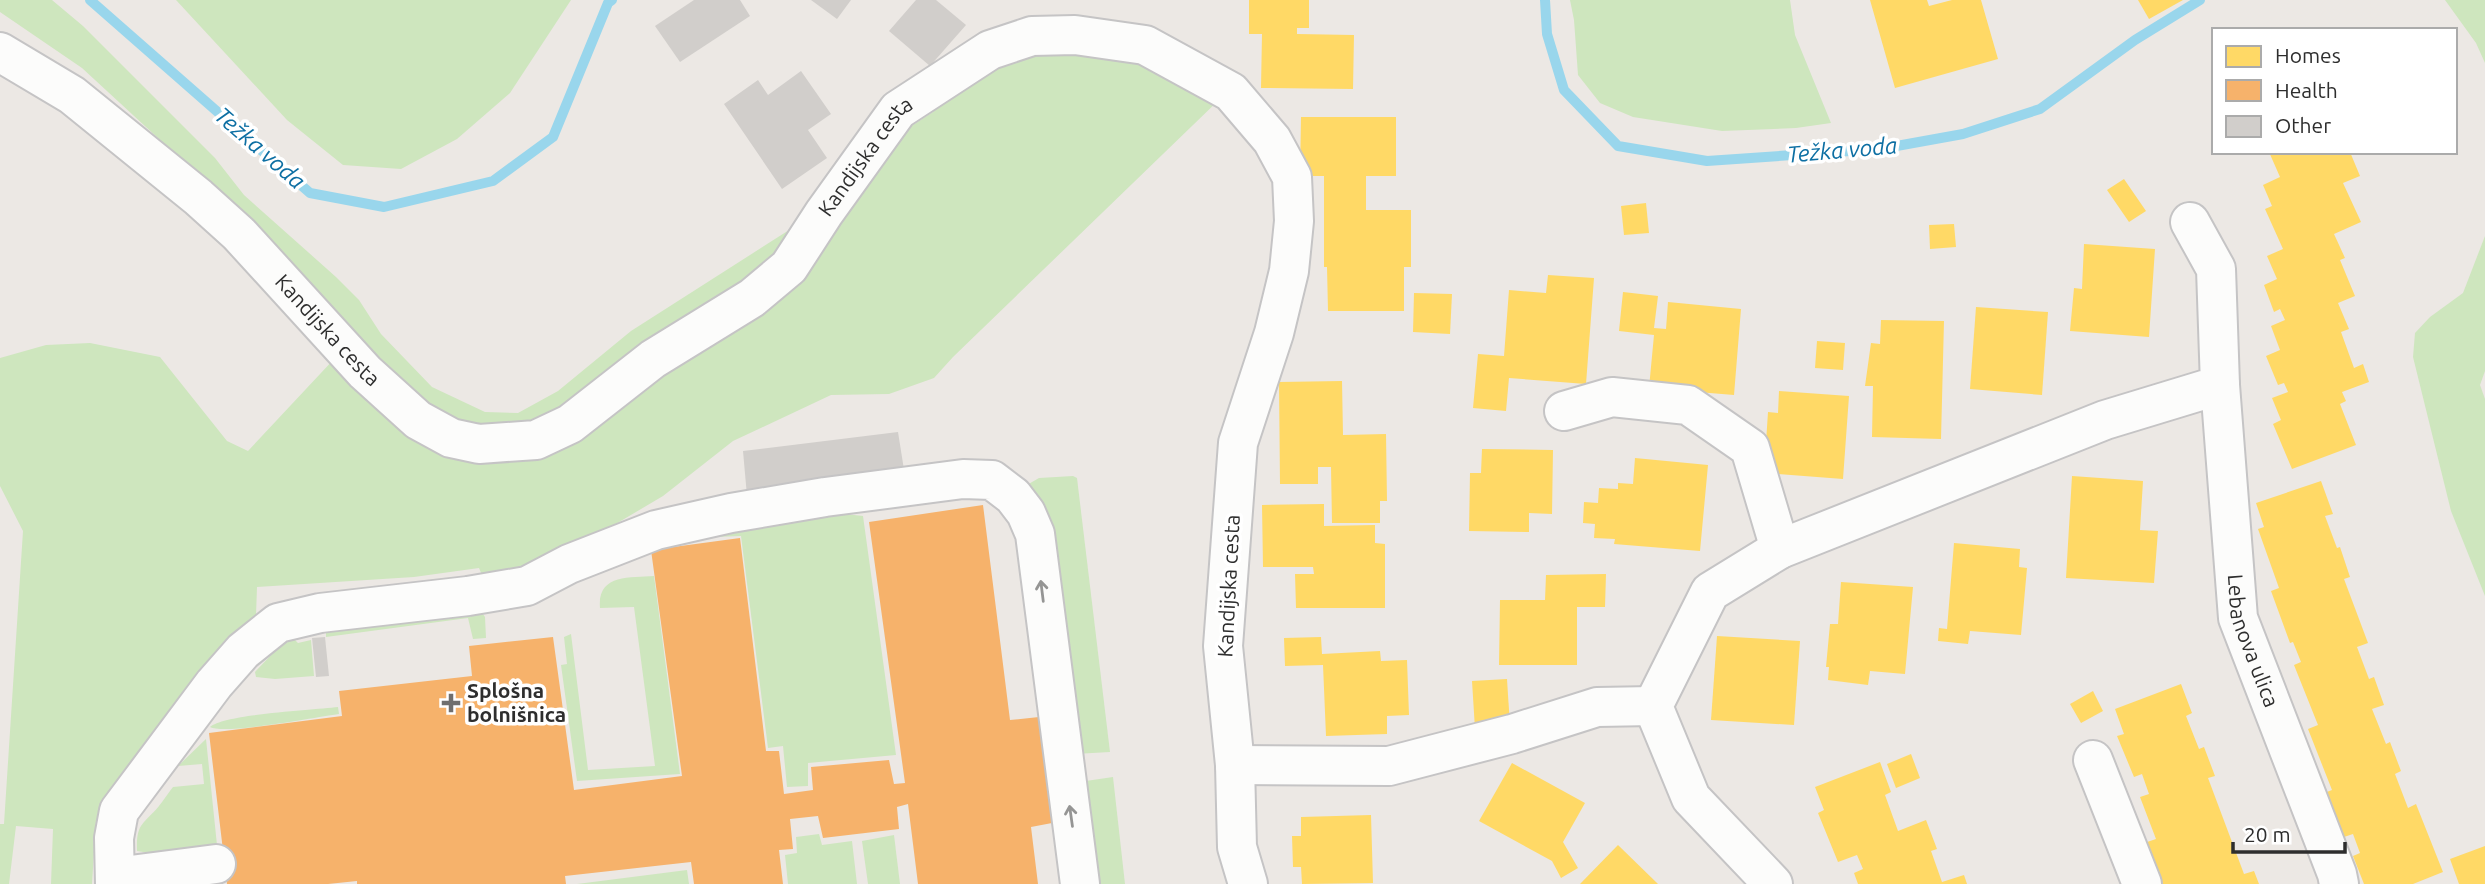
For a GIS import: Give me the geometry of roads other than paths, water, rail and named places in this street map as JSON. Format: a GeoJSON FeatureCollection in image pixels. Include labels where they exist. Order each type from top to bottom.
{"type":"FeatureCollection","features":[{"type":"Feature","properties":{"kind":"street","name":"Kandijska cesta"},"geometry":{"type":"LineString","coordinates":[[0,52],[72,95],[198,197],[239,234],[365,372],[418,420],[451,438],[479,444],[536,440],[570,424],[653,359],[752,298],[789,267],[898,110],[990,50],[1032,36],[1075,35],[1145,45],[1231,93],[1272,140],[1292,177],[1294,221],[1289,271],[1274,333],[1238,443],[1223,646],[1235,765],[1237,847],[1248,884]]}},
{"type":"Feature","properties":{"kind":"street","name":"Lebanova ulica"},"geometry":{"type":"LineString","coordinates":[[2190,222],[2216,269],[2220,385],[2238,618],[2339,884]]}},
{"type":"Feature","properties":{"kind":"street"},"geometry":{"type":"LineString","coordinates":[[1773,884],[1691,797],[1653,706],[1710,592],[1780,549],[2105,420],[2220,385]]}},
{"type":"Feature","properties":{"kind":"street"},"geometry":{"type":"LineString","coordinates":[[1564,411],[1612,397],[1688,405],[1750,448],[1780,549]]}},
{"type":"Feature","properties":{"kind":"street"},"geometry":{"type":"LineString","coordinates":[[216,864],[115,881],[114,838],[120,811],[214,684],[243,652],[278,623],[320,613],[468,596],[527,586],[569,564],[656,530],[731,513],[825,497],[963,479],[992,480],[1013,496],[1026,513],[1035,534],[1080,884]]}},
{"type":"Feature","properties":{"kind":"street"},"geometry":{"type":"LineString","coordinates":[[1235,765],[1389,766],[1512,734],[1597,707],[1653,706]]}},
{"type":"Feature","properties":{"kind":"street"},"geometry":{"type":"LineString","coordinates":[[2093,760],[2142,884]]}},
{"type":"Feature","properties":{"kind":"waterway","name":"Težka voda"},"geometry":{"type":"LineString","coordinates":[[90,0],[310,193],[384,207],[493,181],[553,137],[608,3],[612,0]]}},
{"type":"Feature","properties":{"kind":"waterway","name":"Težka voda"},"geometry":{"type":"LineString","coordinates":[[1545,0],[1547,34],[1564,90],[1618,146],[1707,161],[1880,149],[1963,134],[2040,109],[2135,40],[2200,0]]}},
{"type":"Feature","properties":{"kind":"place","name":"Splošna bolnišnica"},"geometry":{"type":"Point","coordinates":[451,703]}}]}
